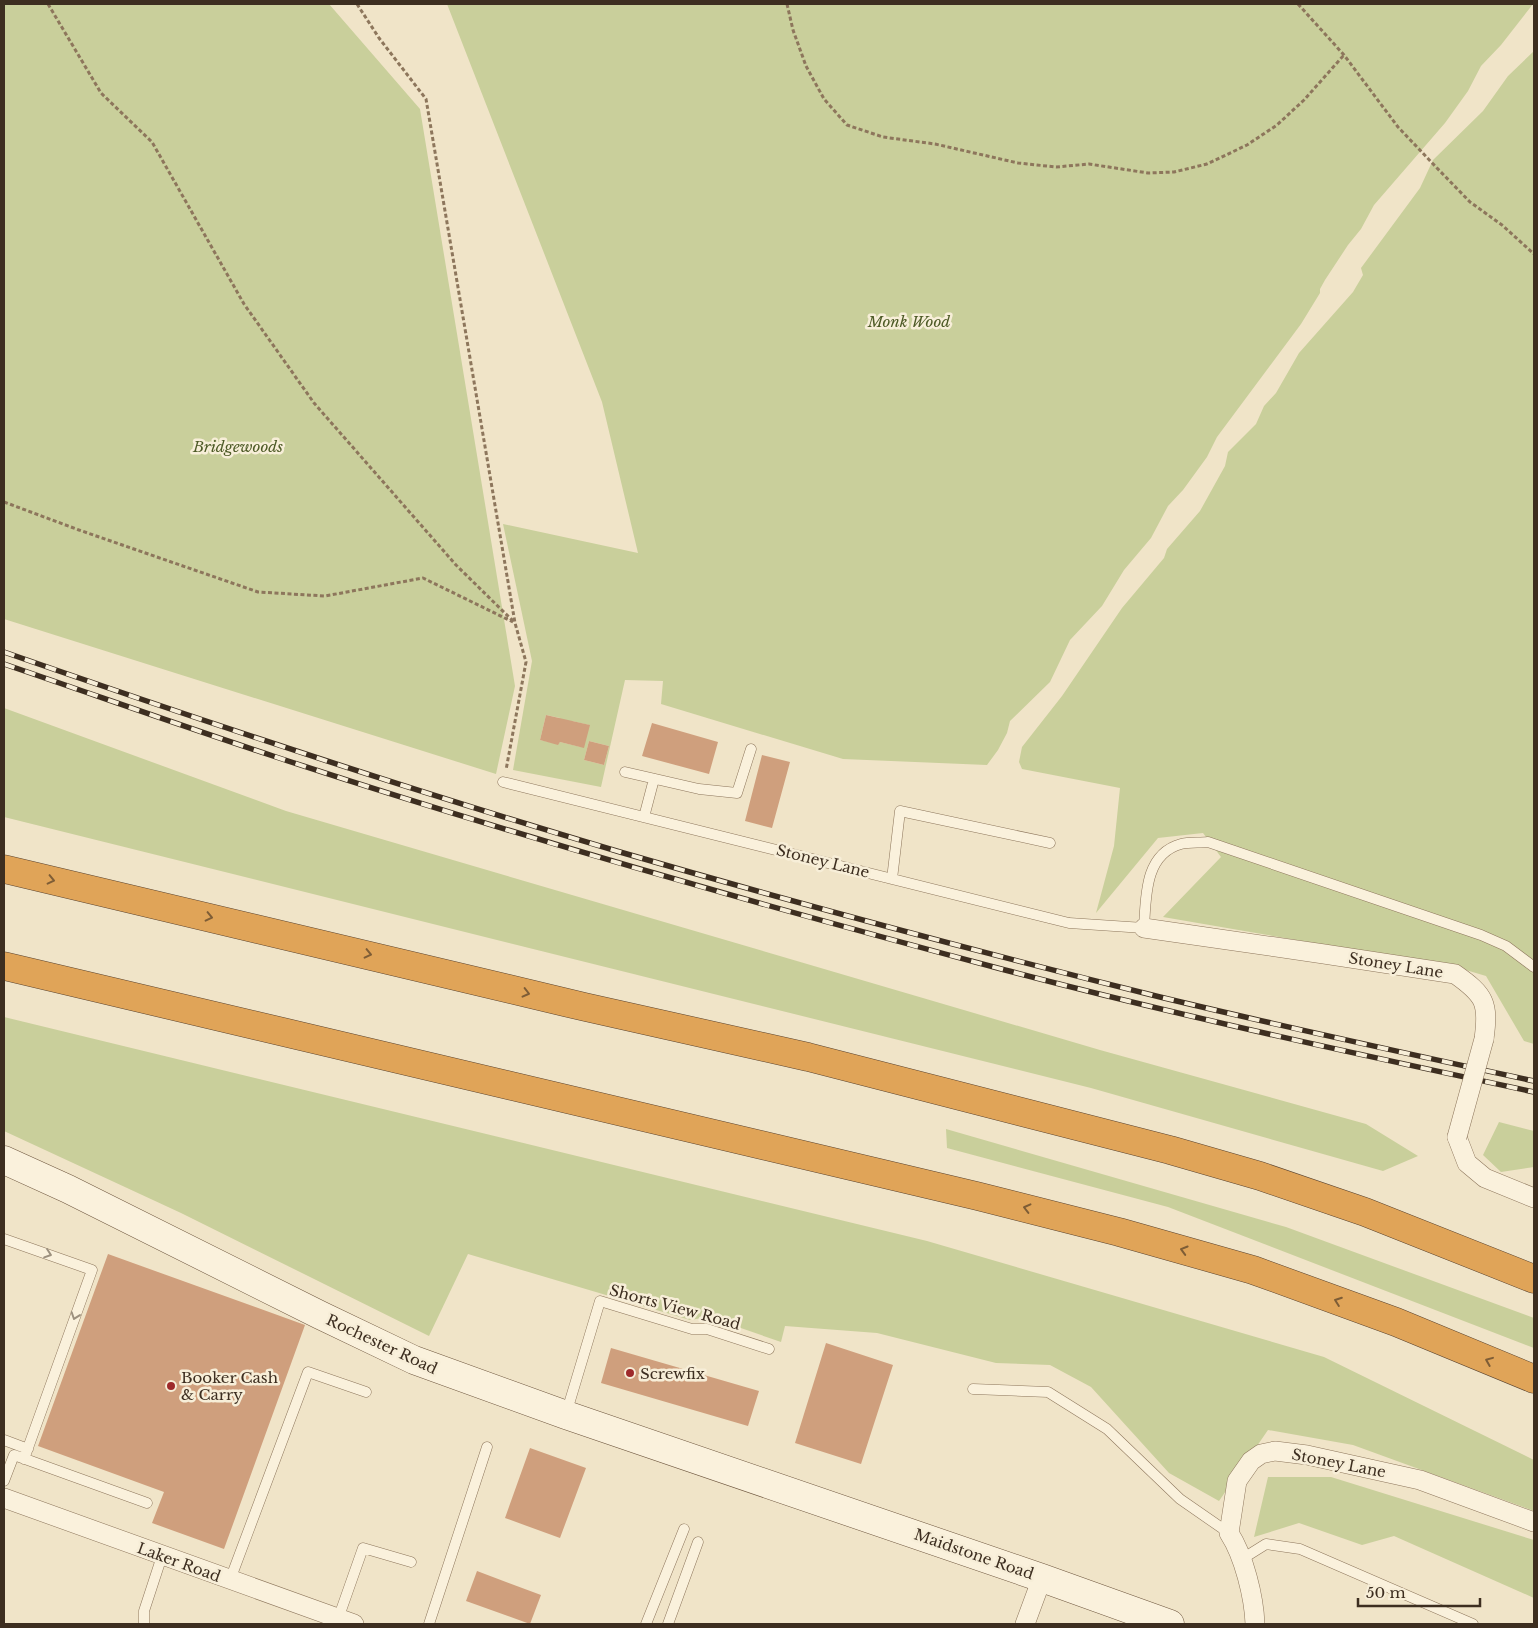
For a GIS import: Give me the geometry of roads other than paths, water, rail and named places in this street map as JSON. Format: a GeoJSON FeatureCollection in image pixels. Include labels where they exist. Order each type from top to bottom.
{"type":"FeatureCollection","features":[{"type":"Feature","properties":{"kind":"highway"},"geometry":{"type":"LineString","coordinates":[[4,869],[585,1007],[808,1057],[1170,1150],[1260,1176],[1356,1209],[1534,1279]]}},
{"type":"Feature","properties":{"kind":"highway"},"geometry":{"type":"LineString","coordinates":[[4,966],[977,1196],[1119,1232],[1253,1270],[1396,1322],[1534,1379]]}},
{"type":"Feature","properties":{"kind":"main road","name":"Rochester Road"},"geometry":{"type":"LineString","coordinates":[[4,1160],[68,1189],[414,1360],[566,1415],[777,1487]]}},
{"type":"Feature","properties":{"kind":"main road","name":"Maidstone Road"},"geometry":{"type":"LineString","coordinates":[[777,1487],[1170,1624]]}},
{"type":"Feature","properties":{"kind":"street","name":"Stoney Lane"},"geometry":{"type":"LineString","coordinates":[[1144,928],[1455,974],[1470,985],[1484,1000],[1487,1017],[1484,1039],[1457,1137],[1467,1163],[1485,1178],[1532,1194]]}},
{"type":"Feature","properties":{"kind":"street","name":"Stoney Lane"},"geometry":{"type":"LineString","coordinates":[[1229,1533],[1237,1481],[1251,1461],[1261,1454],[1275,1452],[1307,1455],[1420,1480],[1534,1522]]}},
{"type":"Feature","properties":{"kind":"street","name":"Laker Road"},"geometry":{"type":"LineString","coordinates":[[4,1498],[346,1621]]}},
{"type":"Feature","properties":{"kind":"street"},"geometry":{"type":"LineString","coordinates":[[1229,1533],[1242,1558],[1255,1624]]}},
{"type":"Feature","properties":{"kind":"street"},"geometry":{"type":"LineString","coordinates":[[1025,1624],[1042,1578]]}},
{"type":"Feature","properties":{"kind":"lane"},"geometry":{"type":"LineString","coordinates":[[626,772],[699,789],[737,793],[751,749]]}},
{"type":"Feature","properties":{"kind":"lane"},"geometry":{"type":"LineString","coordinates":[[644,817],[654,779]]}},
{"type":"Feature","properties":{"kind":"lane","name":"Stoney Lane"},"geometry":{"type":"LineString","coordinates":[[503,782],[1069,923],[1144,928]]}},
{"type":"Feature","properties":{"kind":"lane"},"geometry":{"type":"LineString","coordinates":[[892,879],[900,811],[1050,843]]}},
{"type":"Feature","properties":{"kind":"lane"},"geometry":{"type":"LineString","coordinates":[[1144,928],[1149,875],[1157,860],[1171,848],[1182,844],[1208,842],[1481,935],[1506,946],[1534,967]]}},
{"type":"Feature","properties":{"kind":"lane"},"geometry":{"type":"LineString","coordinates":[[4,1239],[92,1270],[26,1454]]}},
{"type":"Feature","properties":{"kind":"lane","name":"Shorts View Road"},"geometry":{"type":"LineString","coordinates":[[566,1415],[600,1301],[692,1329],[707,1329],[769,1348]]}},
{"type":"Feature","properties":{"kind":"lane"},"geometry":{"type":"LineString","coordinates":[[230,1580],[308,1372],[366,1392]]}},
{"type":"Feature","properties":{"kind":"lane"},"geometry":{"type":"LineString","coordinates":[[973,1388],[1048,1392],[1107,1428],[1180,1499],[1229,1533]]}},
{"type":"Feature","properties":{"kind":"lane"},"geometry":{"type":"LineString","coordinates":[[4,1440],[26,1454],[147,1503]]}},
{"type":"Feature","properties":{"kind":"lane"},"geometry":{"type":"LineString","coordinates":[[429,1624],[487,1447]]}},
{"type":"Feature","properties":{"kind":"lane"},"geometry":{"type":"LineString","coordinates":[[4,1481],[14,1455],[26,1454]]}},
{"type":"Feature","properties":{"kind":"lane"},"geometry":{"type":"LineString","coordinates":[[646,1624],[684,1529]]}},
{"type":"Feature","properties":{"kind":"lane"},"geometry":{"type":"LineString","coordinates":[[668,1624],[698,1542]]}},
{"type":"Feature","properties":{"kind":"lane"},"geometry":{"type":"LineString","coordinates":[[1242,1558],[1266,1544],[1300,1549],[1473,1624]]}},
{"type":"Feature","properties":{"kind":"lane"},"geometry":{"type":"LineString","coordinates":[[346,1621],[363,1548],[411,1562]]}},
{"type":"Feature","properties":{"kind":"lane"},"geometry":{"type":"LineString","coordinates":[[144,1624],[144,1611],[162,1556]]}},
{"type":"Feature","properties":{"kind":"railway"},"geometry":{"type":"LineString","coordinates":[[4,652],[157,705],[388,781],[542,829],[754,890],[1160,997],[1300,1030],[1534,1081]]}},
{"type":"Feature","properties":{"kind":"railway"},"geometry":{"type":"LineString","coordinates":[[4,664],[242,746],[366,786],[730,895],[1005,970],[1137,1003],[1335,1049],[1534,1092]]}},
{"type":"Feature","properties":{"kind":"place","name":"Screwfix"},"geometry":{"type":"Point","coordinates":[630,1373]}},
{"type":"Feature","properties":{"kind":"place","name":"Booker Cash & Carry"},"geometry":{"type":"Point","coordinates":[171,1386]}},
{"type":"Feature","properties":{"kind":"park label","name":"Monk Wood"},"geometry":{"type":"Point","coordinates":[909,321]}},
{"type":"Feature","properties":{"kind":"park label","name":"Bridgewoods"},"geometry":{"type":"Point","coordinates":[238,446]}}]}
